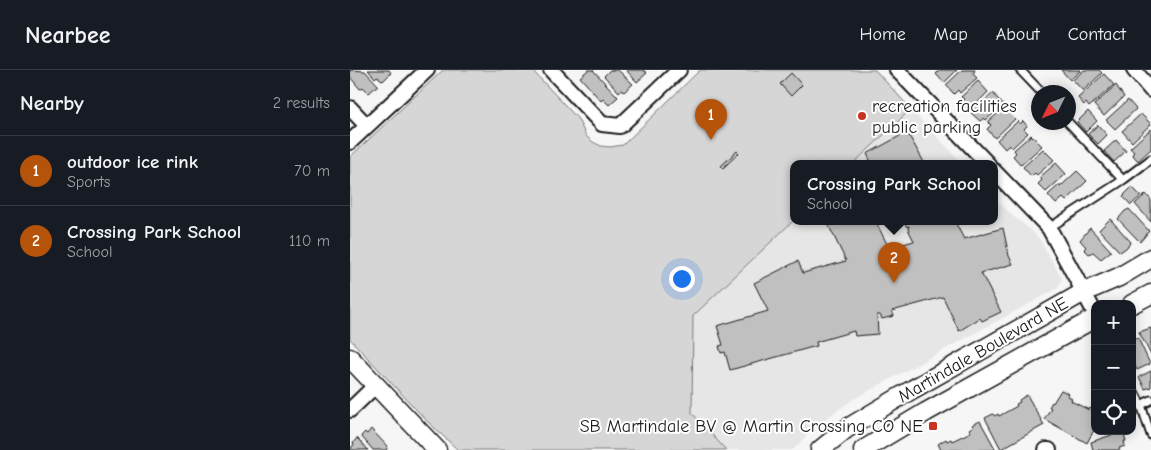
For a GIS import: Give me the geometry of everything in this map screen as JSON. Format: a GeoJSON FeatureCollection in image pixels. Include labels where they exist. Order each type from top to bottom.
{"type":"FeatureCollection","features":[{"type":"Feature","properties":{"kind":"street"},"geometry":{"type":"LineString","coordinates":[[350,142],[427,70]]}},
{"type":"Feature","properties":{"kind":"street"},"geometry":{"type":"LineString","coordinates":[[553,71],[602,124],[620,126],[678,70]]}},
{"type":"Feature","properties":{"kind":"street"},"geometry":{"type":"LineString","coordinates":[[897,70],[984,160]]}},
{"type":"Feature","properties":{"kind":"street"},"geometry":{"type":"LineString","coordinates":[[1134,70],[1151,90]]}},
{"type":"Feature","properties":{"kind":"street"},"geometry":{"type":"LineString","coordinates":[[350,108],[367,126]]}},
{"type":"Feature","properties":{"kind":"street"},"geometry":{"type":"LineString","coordinates":[[998,175],[1049,228],[1091,305]]}},
{"type":"Feature","properties":{"kind":"street","name":"Martindale Boulevard NE"},"geometry":{"type":"LineString","coordinates":[[830,448],[846,429],[905,394],[1084,292],[1119,276],[1151,258]]}},
{"type":"Feature","properties":{"kind":"street"},"geometry":{"type":"LineString","coordinates":[[1136,302],[1151,294]]}},
{"type":"Feature","properties":{"kind":"street","name":"Martindale Boulevard NE"},"geometry":{"type":"LineString","coordinates":[[864,450],[926,412],[1091,320]]}},
{"type":"Feature","properties":{"kind":"street"},"geometry":{"type":"LineString","coordinates":[[350,358],[437,450]]}},
{"type":"Feature","properties":{"kind":"street"},"geometry":{"type":"LineString","coordinates":[[350,410],[376,385]]}},
{"type":"Feature","properties":{"kind":"lane"},"geometry":{"type":"LineString","coordinates":[[1020,70],[1034,85]]}},
{"type":"Feature","properties":{"kind":"lane"},"geometry":{"type":"LineString","coordinates":[[1076,130],[1123,180]]}},
{"type":"Feature","properties":{"kind":"lane"},"geometry":{"type":"LineString","coordinates":[[1049,228],[1123,180],[1151,159]]}},
{"type":"Feature","properties":{"kind":"lane"},"geometry":{"type":"LineString","coordinates":[[1133,390],[1141,405],[1151,435]]}},
{"type":"Feature","properties":{"kind":"lane"},"geometry":{"type":"LineString","coordinates":[[1141,405],[1151,400]]}},
{"type":"Feature","properties":{"kind":"shaded area"},"geometry":{"type":"Polygon","coordinates":[[[443,70],[532,70],[578,119],[586,136],[601,146],[610,147],[623,145],[700,70],[875,70],[911,109],[857,160],[790,160],[790,224],[693,316],[692,413],[726,450],[458,450],[427,421],[350,339],[350,157],[443,70]]]}},
{"type":"Feature","properties":{"kind":"shaded area"},"geometry":{"type":"Polygon","coordinates":[[[911,109],[959,160],[857,160],[911,109]]]}},
{"type":"Feature","properties":{"kind":"shaded area"},"geometry":{"type":"Polygon","coordinates":[[[998,201],[1040,240],[1062,278],[1058,288],[852,400],[817,425],[793,450],[726,450],[692,413],[693,316],[790,224],[998,225],[998,201]]]}},
{"type":"Feature","properties":{"kind":"building"},"geometry":{"type":"Polygon","coordinates":[[[350,70],[365,71],[378,85],[369,93],[363,87],[360,89],[350,77],[350,70]]]}},
{"type":"Feature","properties":{"kind":"building"},"geometry":{"type":"Polygon","coordinates":[[[368,70],[389,70],[391,73],[383,81],[377,76],[375,78],[368,70]]]}},
{"type":"Feature","properties":{"kind":"building"},"geometry":{"type":"Polygon","coordinates":[[[588,70],[593,70],[618,97],[609,105],[603,99],[601,101],[580,77],[588,70]]]}},
{"type":"Feature","properties":{"kind":"building"},"geometry":{"type":"Polygon","coordinates":[[[610,70],[618,70],[633,84],[624,92],[621,90],[619,92],[604,76],[610,70]]]}},
{"type":"Feature","properties":{"kind":"building"},"geometry":{"type":"Polygon","coordinates":[[[626,70],[643,70],[647,73],[637,82],[626,70]]]}},
{"type":"Feature","properties":{"kind":"building"},"geometry":{"type":"Polygon","coordinates":[[[940,70],[957,70],[944,83],[936,74],[940,70]]]}},
{"type":"Feature","properties":{"kind":"building"},"geometry":{"type":"Polygon","coordinates":[[[962,70],[975,70],[973,74],[977,78],[960,93],[958,90],[954,94],[946,85],[962,70]]]}},
{"type":"Feature","properties":{"kind":"building"},"geometry":{"type":"Polygon","coordinates":[[[1061,70],[1081,70],[1070,80],[1061,70]]]}},
{"type":"Feature","properties":{"kind":"building"},"geometry":{"type":"Polygon","coordinates":[[[1084,70],[1099,70],[1102,73],[1083,91],[1073,80],[1084,70]]]}},
{"type":"Feature","properties":{"kind":"building"},"geometry":{"type":"Polygon","coordinates":[[[791,73],[802,85],[791,96],[780,84],[791,73]]]}},
{"type":"Feature","properties":{"kind":"building"},"geometry":{"type":"Polygon","coordinates":[[[1104,74],[1114,85],[1089,107],[1086,103],[1084,105],[1078,98],[1104,74]]]}},
{"type":"Feature","properties":{"kind":"building"},"geometry":{"type":"Polygon","coordinates":[[[978,81],[988,92],[970,110],[961,102],[964,99],[961,97],[978,81]]]}},
{"type":"Feature","properties":{"kind":"building"},"geometry":{"type":"Polygon","coordinates":[[[1116,85],[1124,97],[1104,116],[1094,105],[1116,85]]]}},
{"type":"Feature","properties":{"kind":"building"},"geometry":{"type":"Polygon","coordinates":[[[993,93],[1003,105],[986,120],[984,118],[980,121],[971,113],[993,93]]]}},
{"type":"Feature","properties":{"kind":"building"},"geometry":{"type":"Polygon","coordinates":[[[1128,100],[1136,109],[1115,129],[1106,120],[1128,100]]]}},
{"type":"Feature","properties":{"kind":"building"},"geometry":{"type":"Polygon","coordinates":[[[1004,108],[1015,119],[995,138],[987,129],[991,125],[988,122],[1004,108]]]}},
{"type":"Feature","properties":{"kind":"building"},"geometry":{"type":"Polygon","coordinates":[[[1088,111],[1097,121],[1086,132],[1077,122],[1088,111]]]}},
{"type":"Feature","properties":{"kind":"building"},"geometry":{"type":"Polygon","coordinates":[[[1141,114],[1151,124],[1132,142],[1122,131],[1141,114]]]}},
{"type":"Feature","properties":{"kind":"building"},"geometry":{"type":"Polygon","coordinates":[[[1018,121],[1020,124],[1023,121],[1027,126],[1024,129],[1028,133],[1012,148],[1009,145],[1005,149],[997,140],[1018,121]]]}},
{"type":"Feature","properties":{"kind":"building"},"geometry":{"type":"Polygon","coordinates":[[[1098,125],[1107,135],[1098,144],[1088,134],[1098,125]]]}},
{"type":"Feature","properties":{"kind":"building"},"geometry":{"type":"Polygon","coordinates":[[[1151,129],[1151,149],[1138,161],[1130,148],[1151,129]]]}},
{"type":"Feature","properties":{"kind":"building"},"geometry":{"type":"Polygon","coordinates":[[[907,132],[923,160],[870,160],[867,154],[907,132]]]}},
{"type":"Feature","properties":{"kind":"building"},"geometry":{"type":"Polygon","coordinates":[[[1031,135],[1042,146],[1021,165],[1013,156],[1016,153],[1014,150],[1031,135]]]}},
{"type":"Feature","properties":{"kind":"building"},"geometry":{"type":"Polygon","coordinates":[[[1116,140],[1126,151],[1114,162],[1104,151],[1116,140]]]}},
{"type":"Feature","properties":{"kind":"building"},"geometry":{"type":"Polygon","coordinates":[[[1043,149],[1054,160],[1037,175],[1035,173],[1031,176],[1023,167],[1043,149]]]}},
{"type":"Feature","properties":{"kind":"building"},"geometry":{"type":"Polygon","coordinates":[[[737,151],[739,153],[723,168],[721,166],[737,151]]]}},
{"type":"Feature","properties":{"kind":"building"},"geometry":{"type":"Polygon","coordinates":[[[1056,163],[1066,174],[1046,192],[1038,184],[1042,180],[1040,177],[1056,163]]]}},
{"type":"Feature","properties":{"kind":"building"},"geometry":{"type":"Polygon","coordinates":[[[1077,171],[1087,181],[1066,201],[1063,198],[1056,204],[1048,195],[1077,171]]]}},
{"type":"Feature","properties":{"kind":"building"},"geometry":{"type":"Polygon","coordinates":[[[1132,187],[1141,196],[1131,205],[1123,196],[1132,187]]]}},
{"type":"Feature","properties":{"kind":"building"},"geometry":{"type":"Polygon","coordinates":[[[1146,194],[1151,200],[1151,222],[1135,204],[1146,194]]]}},
{"type":"Feature","properties":{"kind":"building"},"geometry":{"type":"Polygon","coordinates":[[[1129,209],[1149,231],[1140,242],[1118,219],[1129,209]]]}},
{"type":"Feature","properties":{"kind":"building"},"geometry":{"type":"Polygon","coordinates":[[[1110,219],[1131,242],[1120,252],[1099,230],[1110,219]]]}},
{"type":"Feature","properties":{"kind":"building"},"geometry":{"type":"Polygon","coordinates":[[[828,225],[878,225],[889,248],[914,241],[908,229],[909,226],[907,227],[906,225],[957,225],[964,239],[1003,228],[1009,256],[1013,264],[981,273],[1001,312],[982,321],[980,318],[959,331],[943,297],[892,311],[894,316],[882,319],[880,315],[877,315],[878,334],[855,336],[854,331],[816,342],[817,346],[730,370],[725,352],[721,353],[719,346],[723,345],[717,326],[768,311],[754,283],[798,261],[803,273],[846,261],[828,225]]]}},
{"type":"Feature","properties":{"kind":"building"},"geometry":{"type":"Polygon","coordinates":[[[1090,228],[1111,251],[1101,259],[1093,252],[1089,254],[1084,249],[1086,247],[1080,240],[1090,228]]]}},
{"type":"Feature","properties":{"kind":"building"},"geometry":{"type":"Polygon","coordinates":[[[1151,328],[1151,355],[1139,332],[1151,328]]]}},
{"type":"Feature","properties":{"kind":"building"},"geometry":{"type":"Polygon","coordinates":[[[1138,338],[1150,364],[1137,370],[1136,368],[1136,339],[1138,338]]]}},
{"type":"Feature","properties":{"kind":"building"},"geometry":{"type":"Polygon","coordinates":[[[1151,371],[1151,387],[1145,389],[1139,377],[1151,371]]]}},
{"type":"Feature","properties":{"kind":"building"},"geometry":{"type":"Polygon","coordinates":[[[1061,390],[1069,394],[1068,396],[1072,399],[1071,401],[1089,410],[1091,408],[1091,435],[1087,443],[1044,419],[1051,408],[1049,407],[1061,390]]]}},
{"type":"Feature","properties":{"kind":"building"},"geometry":{"type":"Polygon","coordinates":[[[1027,395],[1044,425],[1001,449],[985,418],[993,414],[995,416],[998,414],[999,416],[1017,406],[1016,404],[1020,402],[1019,400],[1027,395]]]}},
{"type":"Feature","properties":{"kind":"building"},"geometry":{"type":"Polygon","coordinates":[[[980,421],[996,450],[941,450],[938,444],[946,439],[947,441],[951,439],[952,441],[971,432],[969,429],[973,427],[972,425],[980,421]]]}},
{"type":"Feature","properties":{"kind":"building"},"geometry":{"type":"Polygon","coordinates":[[[371,429],[388,447],[386,450],[373,450],[361,436],[365,432],[367,434],[371,429]]]}},
{"type":"Feature","properties":{"kind":"building"},"geometry":{"type":"Polygon","coordinates":[[[1111,435],[1124,435],[1126,441],[1124,441],[1125,446],[1119,448],[1120,450],[1093,450],[1091,442],[1111,435]]]}},
{"type":"Feature","properties":{"kind":"building"},"geometry":{"type":"Polygon","coordinates":[[[357,438],[368,450],[350,450],[357,438]]]}},
{"type":"Feature","properties":{"kind":"place","name":"recreation facilities public parking"},"geometry":{"type":"Point","coordinates":[862,116]}},
{"type":"Feature","properties":{"kind":"place","name":"outdoor ice rink"},"geometry":{"type":"Point","coordinates":[711,140]}},
{"type":"Feature","properties":{"kind":"place","name":"Crossing Park School"},"geometry":{"type":"Point","coordinates":[894,283]}},
{"type":"Feature","properties":{"kind":"place","name":"SB Martindale BV @ Martin Crossing CO NE"},"geometry":{"type":"Point","coordinates":[933,426]}}]}
